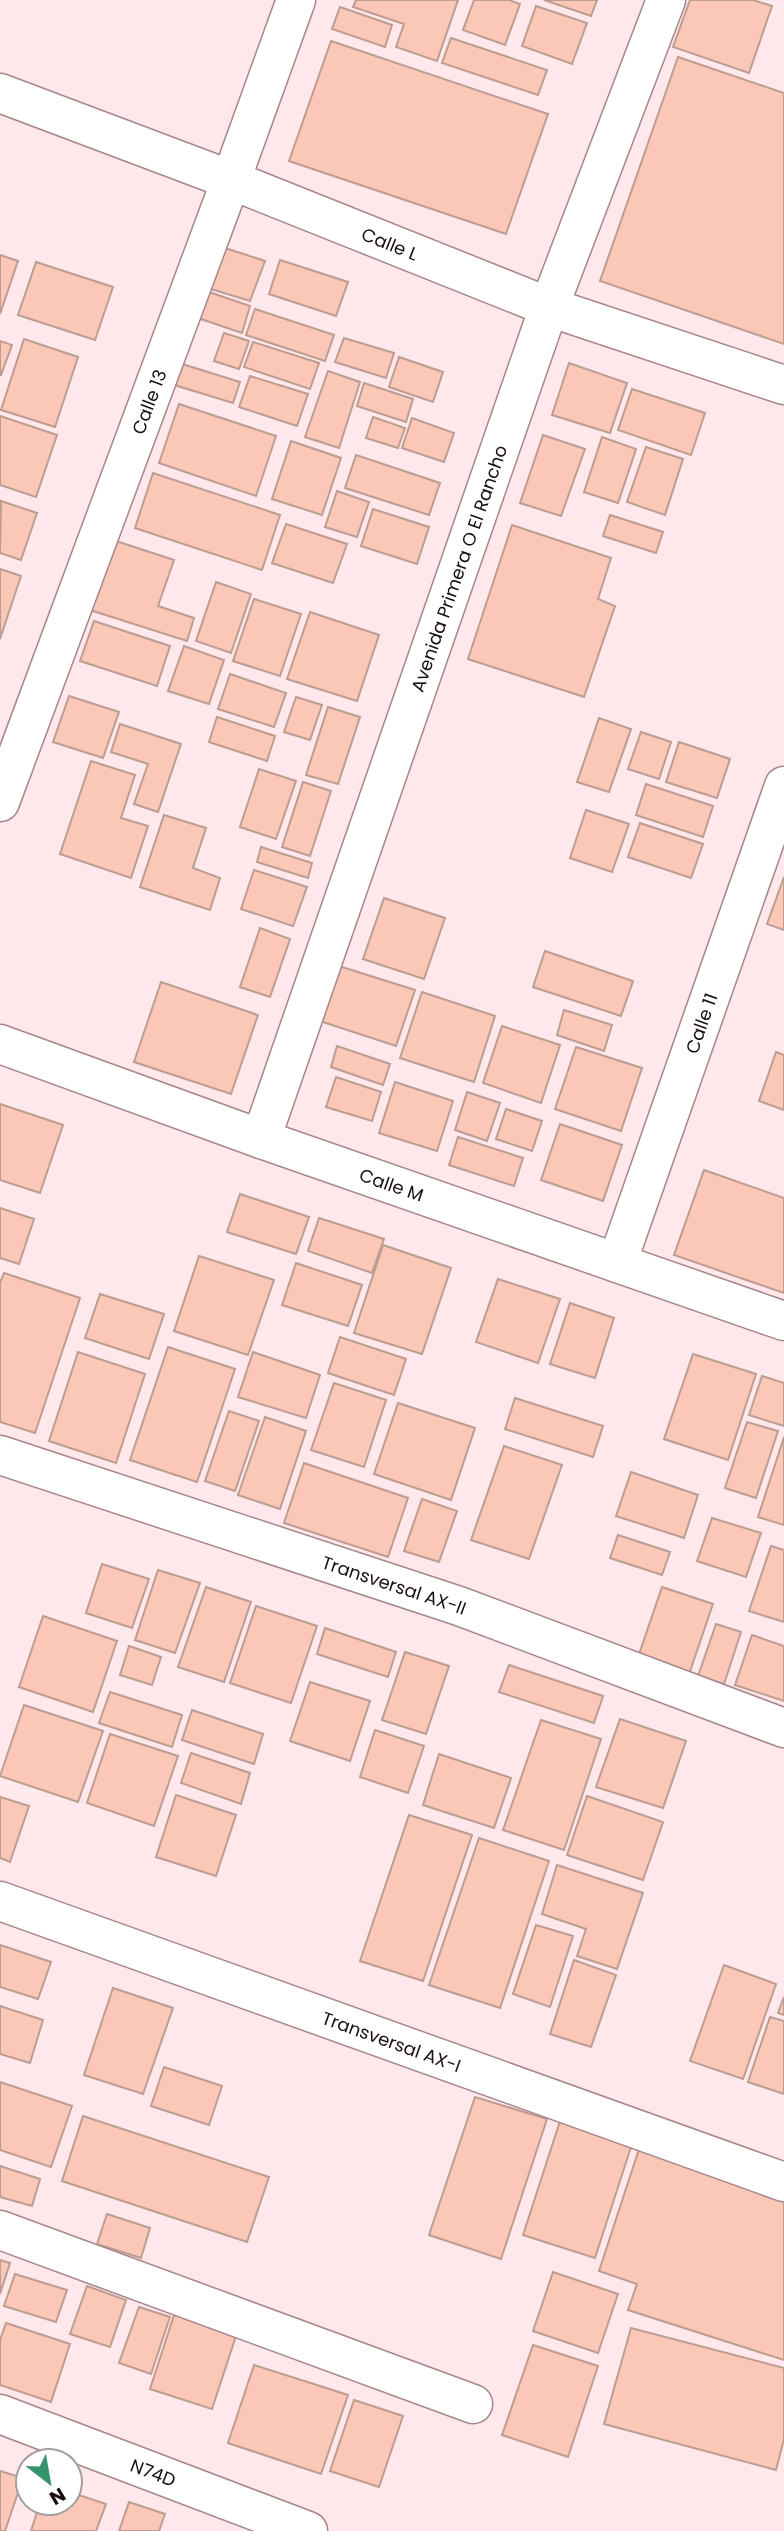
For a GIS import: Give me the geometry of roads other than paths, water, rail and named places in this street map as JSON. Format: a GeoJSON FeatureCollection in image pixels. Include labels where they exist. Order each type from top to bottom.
{"type":"FeatureCollection","features":[{"type":"Feature","properties":{"kind":"street","name":"Calle 13"},"geometry":{"type":"LineString","coordinates":[[0,802],[296,0]]}},
{"type":"Feature","properties":{"kind":"street","name":"Avenida Primera O El Rancho"},"geometry":{"type":"LineString","coordinates":[[261,1139],[550,307],[666,0]]}},
{"type":"Feature","properties":{"kind":"street","name":"Calle L"},"geometry":{"type":"LineString","coordinates":[[0,93],[231,180],[550,307],[784,385]]}},
{"type":"Feature","properties":{"kind":"street","name":"Calle 11"},"geometry":{"type":"LineString","coordinates":[[617,1263],[784,786]]}},
{"type":"Feature","properties":{"kind":"street","name":"Calle M"},"geometry":{"type":"LineString","coordinates":[[0,1044],[261,1139],[784,1321]]}},
{"type":"Feature","properties":{"kind":"street","name":"Transversal AX-II"},"geometry":{"type":"LineString","coordinates":[[0,1455],[459,1606],[784,1728]]}},
{"type":"Feature","properties":{"kind":"street","name":"Transversal AX-I"},"geometry":{"type":"LineString","coordinates":[[0,1900],[784,2182]]}},
{"type":"Feature","properties":{"kind":"street"},"geometry":{"type":"LineString","coordinates":[[0,2230],[473,2404]]}},
{"type":"Feature","properties":{"kind":"street","name":"N74D"},"geometry":{"type":"LineString","coordinates":[[0,2414],[308,2531]]}}]}
